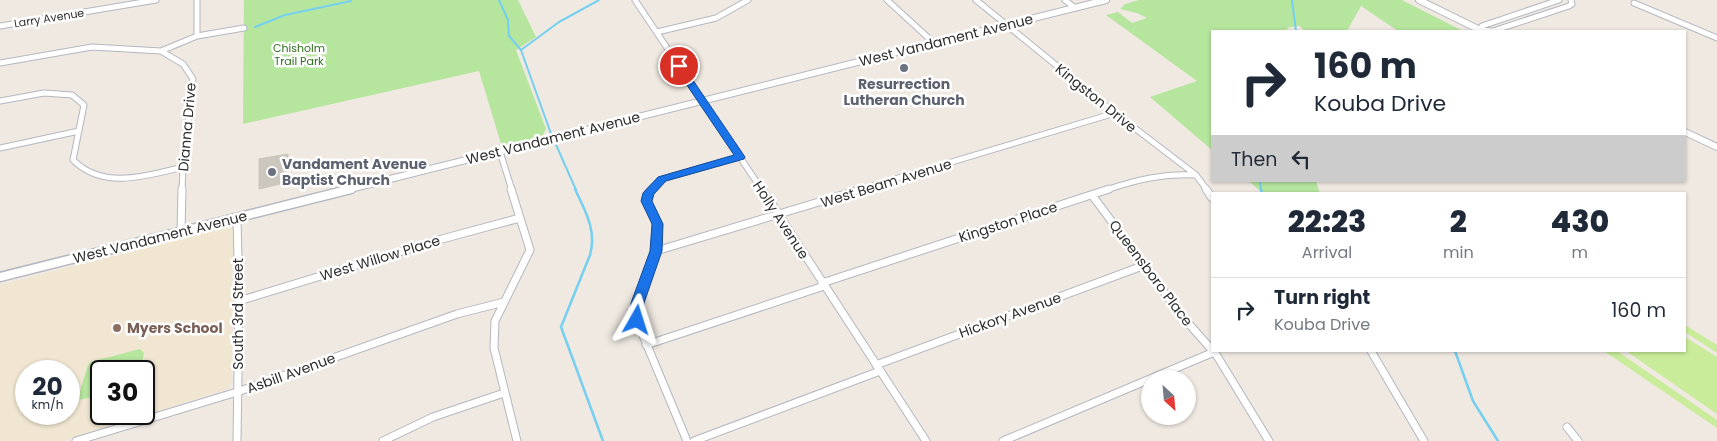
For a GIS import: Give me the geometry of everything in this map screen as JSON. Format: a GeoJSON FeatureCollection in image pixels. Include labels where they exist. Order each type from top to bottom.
{"type":"FeatureCollection","features":[{"type":"Feature","properties":{"kind":"street","name":"Larry Avenue"},"geometry":{"type":"LineString","coordinates":[[0,26],[156,0]]}},
{"type":"Feature","properties":{"kind":"street"},"geometry":{"type":"LineString","coordinates":[[197,0],[197,36]]}},
{"type":"Feature","properties":{"kind":"street","name":"Holly Avenue"},"geometry":{"type":"LineString","coordinates":[[635,0],[779,215],[822,285],[926,441]]}},
{"type":"Feature","properties":{"kind":"street"},"geometry":{"type":"LineString","coordinates":[[657,32],[718,19],[734,11],[748,0]]}},
{"type":"Feature","properties":{"kind":"street"},"geometry":{"type":"LineString","coordinates":[[887,0],[934,43]]}},
{"type":"Feature","properties":{"kind":"street","name":"Kingston Drive"},"geometry":{"type":"LineString","coordinates":[[976,0],[1115,113],[1196,175],[1211,197]]}},
{"type":"Feature","properties":{"kind":"street"},"geometry":{"type":"LineString","coordinates":[[1065,0],[1076,8]]}},
{"type":"Feature","properties":{"kind":"street","name":"West Vandament Avenue"},"geometry":{"type":"LineString","coordinates":[[0,277],[1106,0]]}},
{"type":"Feature","properties":{"kind":"street"},"geometry":{"type":"LineString","coordinates":[[1419,0],[1479,30]]}},
{"type":"Feature","properties":{"kind":"street"},"geometry":{"type":"LineString","coordinates":[[1481,30],[1482,26],[1558,0]]}},
{"type":"Feature","properties":{"kind":"street"},"geometry":{"type":"LineString","coordinates":[[1496,30],[1569,6],[1572,4],[1571,0]]}},
{"type":"Feature","properties":{"kind":"street"},"geometry":{"type":"LineString","coordinates":[[1634,2],[1717,38]]}},
{"type":"Feature","properties":{"kind":"street"},"geometry":{"type":"LineString","coordinates":[[1541,7],[1551,12]]}},
{"type":"Feature","properties":{"kind":"street"},"geometry":{"type":"LineString","coordinates":[[1498,21],[1508,26]]}},
{"type":"Feature","properties":{"kind":"street"},"geometry":{"type":"LineString","coordinates":[[161,51],[197,36],[244,28]]}},
{"type":"Feature","properties":{"kind":"street","name":"Dianna Drive"},"geometry":{"type":"LineString","coordinates":[[0,63],[92,47],[161,51],[183,64],[193,79],[184,167],[181,231]]}},
{"type":"Feature","properties":{"kind":"street"},"geometry":{"type":"LineString","coordinates":[[0,101],[44,93],[72,95],[84,105],[73,160],[79,169],[93,175],[112,179],[142,176],[184,167]]}},
{"type":"Feature","properties":{"kind":"street","name":"West Beam Avenue"},"geometry":{"type":"LineString","coordinates":[[656,251],[1115,113]]}},
{"type":"Feature","properties":{"kind":"street"},"geometry":{"type":"LineString","coordinates":[[0,148],[79,131]]}},
{"type":"Feature","properties":{"kind":"street"},"geometry":{"type":"LineString","coordinates":[[1686,132],[1717,148]]}},
{"type":"Feature","properties":{"kind":"street"},"geometry":{"type":"LineString","coordinates":[[500,152],[530,250],[495,321],[494,348],[517,441]]}},
{"type":"Feature","properties":{"kind":"street"},"geometry":{"type":"LineString","coordinates":[[687,441],[637,320],[637,303],[656,251],[657,224],[647,201],[648,193],[662,179],[740,157]]}},
{"type":"Feature","properties":{"kind":"street","name":"Kingston Place"},"geometry":{"type":"LineString","coordinates":[[646,345],[1143,178],[1183,174],[1196,175]]}},
{"type":"Feature","properties":{"kind":"street","name":"Queensboro Place"},"geometry":{"type":"LineString","coordinates":[[1092,195],[1182,316],[1211,348]]}},
{"type":"Feature","properties":{"kind":"street","name":"South 3rd Street"},"geometry":{"type":"LineString","coordinates":[[237,218],[239,301],[237,441]]}},
{"type":"Feature","properties":{"kind":"street","name":"West Willow Place"},"geometry":{"type":"LineString","coordinates":[[239,301],[442,239],[520,218]]}},
{"type":"Feature","properties":{"kind":"street","name":"Hickory Avenue"},"geometry":{"type":"LineString","coordinates":[[694,441],[1145,265]]}},
{"type":"Feature","properties":{"kind":"street","name":"Asbill Avenue"},"geometry":{"type":"LineString","coordinates":[[76,441],[237,392],[457,314],[504,302]]}},
{"type":"Feature","properties":{"kind":"street"},"geometry":{"type":"LineString","coordinates":[[1171,370],[1212,352]]}},
{"type":"Feature","properties":{"kind":"street","name":"Queensboro Place"},"geometry":{"type":"LineString","coordinates":[[1215,352],[1269,441]]}},
{"type":"Feature","properties":{"kind":"street"},"geometry":{"type":"LineString","coordinates":[[1371,352],[1424,441]]}},
{"type":"Feature","properties":{"kind":"street"},"geometry":{"type":"LineString","coordinates":[[1003,441],[1141,383]]}},
{"type":"Feature","properties":{"kind":"street"},"geometry":{"type":"LineString","coordinates":[[383,441],[433,417],[504,393]]}},
{"type":"Feature","properties":{"kind":"street"},"geometry":{"type":"LineString","coordinates":[[1567,426],[1578,441]]}},
{"type":"Feature","properties":{"kind":"shaded area","name":"Myers School"},"geometry":{"type":"Polygon","coordinates":[[[225,227],[232,228],[235,232],[232,382],[227,389],[155,412],[155,360],[90,360],[90,425],[113,425],[63,441],[0,441],[0,285],[225,227]]]}},
{"type":"Feature","properties":{"kind":"green space","name":"Chisholm Trail Park"},"geometry":{"type":"Polygon","coordinates":[[[244,0],[518,0],[536,37],[516,50],[546,129],[542,137],[502,147],[479,71],[243,124],[244,0]]]}},
{"type":"Feature","properties":{"kind":"green space"},"geometry":{"type":"Polygon","coordinates":[[[1139,0],[1402,0],[1461,30],[1397,30],[1361,6],[1348,30],[1303,30],[1300,26],[1289,27],[1287,30],[1211,30],[1211,149],[1150,97],[1197,81],[1106,15],[1118,12],[1132,23],[1147,18],[1137,13],[1120,9],[1125,4],[1139,0]]]}},
{"type":"Feature","properties":{"kind":"green space"},"geometry":{"type":"Polygon","coordinates":[[[1250,182],[1316,182],[1319,192],[1261,192],[1250,182]]]}},
{"type":"Feature","properties":{"kind":"green space"},"geometry":{"type":"Polygon","coordinates":[[[1686,326],[1717,345],[1717,353],[1686,333],[1686,326]]]}},
{"type":"Feature","properties":{"kind":"green space"},"geometry":{"type":"Polygon","coordinates":[[[1686,338],[1717,357],[1717,414],[1627,352],[1686,352],[1686,338]]]}},
{"type":"Feature","properties":{"kind":"green space"},"geometry":{"type":"Polygon","coordinates":[[[140,349],[144,353],[142,360],[98,360],[140,349]]]}},
{"type":"Feature","properties":{"kind":"green space"},"geometry":{"type":"Polygon","coordinates":[[[1605,352],[1618,352],[1717,420],[1717,428],[1605,352]]]}},
{"type":"Feature","properties":{"kind":"green space"},"geometry":{"type":"Polygon","coordinates":[[[90,362],[90,398],[80,400],[80,393],[90,362]]]}},
{"type":"Feature","properties":{"kind":"building","name":"Vandament Avenue Baptist Church"},"geometry":{"type":"Polygon","coordinates":[[[288,154],[289,171],[279,173],[280,184],[259,189],[259,159],[288,154]]]}},
{"type":"Feature","properties":{"kind":"waterway"},"geometry":{"type":"LineString","coordinates":[[499,0],[508,20],[509,36],[521,50]]}},
{"type":"Feature","properties":{"kind":"waterway"},"geometry":{"type":"LineString","coordinates":[[521,50],[559,22],[599,0]]}},
{"type":"Feature","properties":{"kind":"waterway"},"geometry":{"type":"LineString","coordinates":[[1292,0],[1296,30]]}},
{"type":"Feature","properties":{"kind":"waterway"},"geometry":{"type":"LineString","coordinates":[[255,27],[285,15],[351,1]]}},
{"type":"Feature","properties":{"kind":"waterway"},"geometry":{"type":"LineString","coordinates":[[521,50],[550,131],[576,190]]}},
{"type":"Feature","properties":{"kind":"waterway"},"geometry":{"type":"LineString","coordinates":[[1260,182],[1261,190]]}},
{"type":"Feature","properties":{"kind":"waterway"},"geometry":{"type":"LineString","coordinates":[[575,189],[589,221],[592,246],[561,327],[603,441]]}},
{"type":"Feature","properties":{"kind":"waterway"},"geometry":{"type":"LineString","coordinates":[[1455,352],[1473,401],[1498,441]]}},
{"type":"Feature","properties":{"kind":"place","name":"Resurrection Lutheran Church"},"geometry":{"type":"Point","coordinates":[904,68]}},
{"type":"Feature","properties":{"kind":"place","name":"Vandament Avenue Baptist Church"},"geometry":{"type":"Point","coordinates":[272,172]}},
{"type":"Feature","properties":{"kind":"place","name":"Myers School"},"geometry":{"type":"Point","coordinates":[117,328]}},
{"type":"Feature","properties":{"kind":"route"},"geometry":{"type":"LineString","coordinates":[[637,320],[637,303],[656,251],[657,224],[647,201],[648,193],[662,179],[740,157],[679,66]]}}]}
